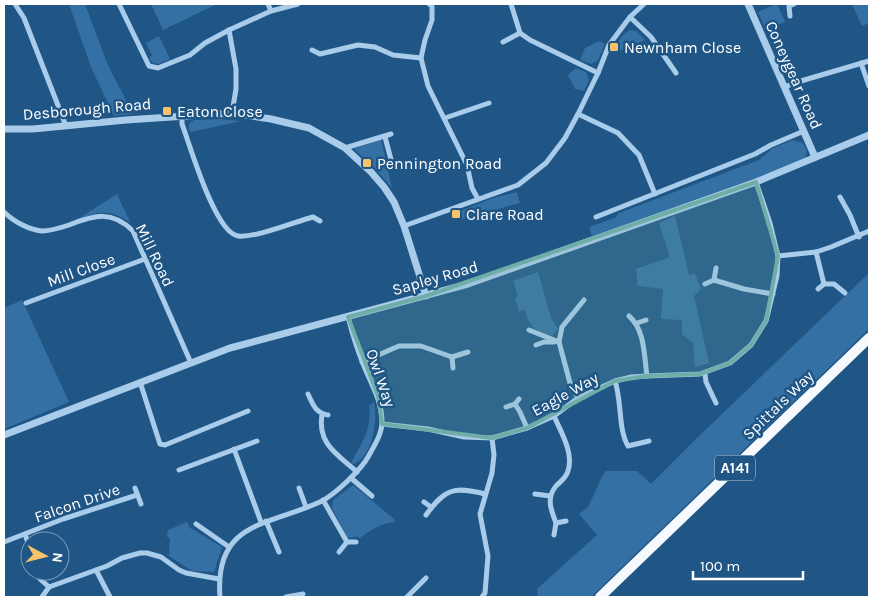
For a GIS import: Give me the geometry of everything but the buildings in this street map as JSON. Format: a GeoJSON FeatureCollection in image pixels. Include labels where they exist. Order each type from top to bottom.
{"type":"FeatureCollection","features":[{"type":"Feature","properties":{"kind":"highway","name":"Spittals Way"},"geometry":{"type":"LineString","coordinates":[[600,597],[869,338]]}},
{"type":"Feature","properties":{"kind":"street"},"geometry":{"type":"LineString","coordinates":[[16,4],[24,18],[66,126]]}},
{"type":"Feature","properties":{"kind":"street"},"geometry":{"type":"LineString","coordinates":[[118,4],[149,66],[158,68],[190,55],[205,43],[229,30],[271,11],[298,4]]}},
{"type":"Feature","properties":{"kind":"street"},"geometry":{"type":"LineString","coordinates":[[268,4],[271,11]]}},
{"type":"Feature","properties":{"kind":"street"},"geometry":{"type":"LineString","coordinates":[[429,4],[432,6],[432,20],[425,40],[422,58],[428,86],[467,165],[472,188],[478,199]]}},
{"type":"Feature","properties":{"kind":"street"},"geometry":{"type":"LineString","coordinates":[[511,4],[520,32],[530,40],[598,73]]}},
{"type":"Feature","properties":{"kind":"street"},"geometry":{"type":"LineString","coordinates":[[404,226],[518,185],[546,163],[565,138],[578,114],[609,45],[630,17],[644,4]]}},
{"type":"Feature","properties":{"kind":"street","name":"Coneygear Road"},"geometry":{"type":"LineString","coordinates":[[748,4],[816,157]]}},
{"type":"Feature","properties":{"kind":"street"},"geometry":{"type":"LineString","coordinates":[[790,16],[789,6],[794,4]]}},
{"type":"Feature","properties":{"kind":"street"},"geometry":{"type":"LineString","coordinates":[[630,17],[651,37],[676,73]]}},
{"type":"Feature","properties":{"kind":"street"},"geometry":{"type":"LineString","coordinates":[[229,30],[236,69],[236,90],[232,113]]}},
{"type":"Feature","properties":{"kind":"street"},"geometry":{"type":"LineString","coordinates":[[503,42],[520,32]]}},
{"type":"Feature","properties":{"kind":"street"},"geometry":{"type":"LineString","coordinates":[[312,50],[320,54],[358,45],[375,47],[393,55],[422,58]]}},
{"type":"Feature","properties":{"kind":"street"},"geometry":{"type":"LineString","coordinates":[[785,87],[869,60]]}},
{"type":"Feature","properties":{"kind":"street"},"geometry":{"type":"LineString","coordinates":[[861,63],[869,86]]}},
{"type":"Feature","properties":{"kind":"street"},"geometry":{"type":"LineString","coordinates":[[445,118],[489,103]]}},
{"type":"Feature","properties":{"kind":"street","name":"Desborough Road"},"geometry":{"type":"LineString","coordinates":[[4,129],[66,126],[182,115],[232,113],[271,119],[309,128],[345,148],[384,187],[394,202],[404,226],[426,296]]}},
{"type":"Feature","properties":{"kind":"street"},"geometry":{"type":"LineString","coordinates":[[578,114],[618,133],[639,155],[655,194]]}},
{"type":"Feature","properties":{"kind":"street"},"geometry":{"type":"LineString","coordinates":[[182,115],[182,124],[209,200],[225,228],[235,236],[249,235],[313,217],[320,221]]}},
{"type":"Feature","properties":{"kind":"street"},"geometry":{"type":"LineString","coordinates":[[596,217],[755,154],[804,131]]}},
{"type":"Feature","properties":{"kind":"street"},"geometry":{"type":"LineString","coordinates":[[345,148],[391,134]]}},
{"type":"Feature","properties":{"kind":"street","name":"Sapley Road"},"geometry":{"type":"LineString","coordinates":[[4,435],[230,348],[468,284],[756,182],[869,135]]}},
{"type":"Feature","properties":{"kind":"street"},"geometry":{"type":"LineString","coordinates":[[385,137],[393,167]]}},
{"type":"Feature","properties":{"kind":"street","name":"Eagle Way"},"geometry":{"type":"LineString","coordinates":[[382,424],[428,429],[464,437],[492,438],[527,428],[554,416],[578,398],[615,381],[631,377],[705,374],[730,363],[751,345],[766,321],[776,276],[778,256],[770,223],[756,182]]}},
{"type":"Feature","properties":{"kind":"street"},"geometry":{"type":"LineString","coordinates":[[840,197],[858,236]]}},
{"type":"Feature","properties":{"kind":"street","name":"Mill Road"},"geometry":{"type":"LineString","coordinates":[[4,212],[10,218],[42,231],[57,229],[97,216],[105,216],[124,222],[133,231],[191,363]]}},
{"type":"Feature","properties":{"kind":"street"},"geometry":{"type":"LineString","coordinates":[[778,256],[816,252],[869,231]]}},
{"type":"Feature","properties":{"kind":"street"},"geometry":{"type":"LineString","coordinates":[[816,252],[824,284]]}},
{"type":"Feature","properties":{"kind":"street","name":"Mill Close"},"geometry":{"type":"LineString","coordinates":[[26,303],[145,259]]}},
{"type":"Feature","properties":{"kind":"street"},"geometry":{"type":"LineString","coordinates":[[714,280],[716,268]]}},
{"type":"Feature","properties":{"kind":"street"},"geometry":{"type":"LineString","coordinates":[[705,284],[714,280],[744,289],[772,294]]}},
{"type":"Feature","properties":{"kind":"street"},"geometry":{"type":"LineString","coordinates":[[818,289],[824,284],[834,284],[845,293]]}},
{"type":"Feature","properties":{"kind":"street"},"geometry":{"type":"LineString","coordinates":[[578,398],[570,383],[559,342],[562,327],[584,300]]}},
{"type":"Feature","properties":{"kind":"street"},"geometry":{"type":"LineString","coordinates":[[629,316],[637,323],[643,343],[647,376]]}},
{"type":"Feature","properties":{"kind":"street","name":"Owl Way"},"geometry":{"type":"LineString","coordinates":[[220,597],[219,579],[223,559],[229,547],[246,532],[264,521],[323,500],[364,465],[377,443],[382,424],[378,396],[362,362],[348,317]]}},
{"type":"Feature","properties":{"kind":"street"},"geometry":{"type":"LineString","coordinates":[[637,323],[646,320]]}},
{"type":"Feature","properties":{"kind":"street"},"geometry":{"type":"LineString","coordinates":[[529,330],[559,342]]}},
{"type":"Feature","properties":{"kind":"street"},"geometry":{"type":"LineString","coordinates":[[536,345],[544,342],[559,342]]}},
{"type":"Feature","properties":{"kind":"street"},"geometry":{"type":"LineString","coordinates":[[362,362],[399,346],[421,346],[452,357],[468,352]]}},
{"type":"Feature","properties":{"kind":"street"},"geometry":{"type":"LineString","coordinates":[[452,357],[452,368]]}},
{"type":"Feature","properties":{"kind":"street"},"geometry":{"type":"LineString","coordinates":[[705,374],[706,382],[716,401]]}},
{"type":"Feature","properties":{"kind":"street"},"geometry":{"type":"LineString","coordinates":[[615,381],[621,406],[623,437],[628,446],[648,441]]}},
{"type":"Feature","properties":{"kind":"street"},"geometry":{"type":"LineString","coordinates":[[140,382],[160,444],[165,445],[248,411]]}},
{"type":"Feature","properties":{"kind":"street"},"geometry":{"type":"LineString","coordinates":[[308,394],[316,409],[325,415],[320,425],[325,443],[357,472]]}},
{"type":"Feature","properties":{"kind":"street","name":"Eagle Way"},"geometry":{"type":"LineString","coordinates":[[506,407],[515,404],[519,400]]}},
{"type":"Feature","properties":{"kind":"street","name":"Eagle Way"},"geometry":{"type":"LineString","coordinates":[[515,404],[527,428]]}},
{"type":"Feature","properties":{"kind":"street"},"geometry":{"type":"LineString","coordinates":[[554,416],[565,439],[569,458],[568,471],[550,496],[550,508],[556,523],[554,535]]}},
{"type":"Feature","properties":{"kind":"street"},"geometry":{"type":"LineString","coordinates":[[482,597],[485,592],[488,556],[480,514],[484,494],[492,473],[494,455],[492,438]]}},
{"type":"Feature","properties":{"kind":"street"},"geometry":{"type":"LineString","coordinates":[[179,470],[257,441]]}},
{"type":"Feature","properties":{"kind":"street"},"geometry":{"type":"LineString","coordinates":[[234,449],[279,552]]}},
{"type":"Feature","properties":{"kind":"street"},"geometry":{"type":"LineString","coordinates":[[351,478],[372,496]]}},
{"type":"Feature","properties":{"kind":"street","name":"Falcon Drive"},"geometry":{"type":"LineString","coordinates":[[135,488],[141,504]]}},
{"type":"Feature","properties":{"kind":"street"},"geometry":{"type":"LineString","coordinates":[[299,488],[306,507]]}},
{"type":"Feature","properties":{"kind":"street"},"geometry":{"type":"LineString","coordinates":[[426,515],[438,498],[452,491],[468,490],[484,494]]}},
{"type":"Feature","properties":{"kind":"street"},"geometry":{"type":"LineString","coordinates":[[535,494],[550,496]]}},
{"type":"Feature","properties":{"kind":"street","name":"Falcon Drive"},"geometry":{"type":"LineString","coordinates":[[33,531],[137,495]]}},
{"type":"Feature","properties":{"kind":"street"},"geometry":{"type":"LineString","coordinates":[[323,500],[347,542]]}},
{"type":"Feature","properties":{"kind":"street"},"geometry":{"type":"LineString","coordinates":[[424,502],[431,507]]}},
{"type":"Feature","properties":{"kind":"street"},"geometry":{"type":"LineString","coordinates":[[556,523],[566,521]]}},
{"type":"Feature","properties":{"kind":"street"},"geometry":{"type":"LineString","coordinates":[[196,524],[229,547]]}},
{"type":"Feature","properties":{"kind":"street","name":"Falcon Drive"},"geometry":{"type":"LineString","coordinates":[[4,542],[20,536]]}},
{"type":"Feature","properties":{"kind":"street"},"geometry":{"type":"LineString","coordinates":[[347,542],[356,542]]}},
{"type":"Feature","properties":{"kind":"street"},"geometry":{"type":"LineString","coordinates":[[339,552],[347,542]]}},
{"type":"Feature","properties":{"kind":"street"},"geometry":{"type":"LineString","coordinates":[[42,597],[49,587],[96,570],[122,558],[147,553],[161,557],[186,573],[219,579]]}},
{"type":"Feature","properties":{"kind":"street"},"geometry":{"type":"LineString","coordinates":[[96,570],[110,597]]}},
{"type":"Feature","properties":{"kind":"street"},"geometry":{"type":"LineString","coordinates":[[408,597],[418,580],[426,578]]}},
{"type":"Feature","properties":{"kind":"street"},"geometry":{"type":"LineString","coordinates":[[42,581],[49,587]]}},
{"type":"Feature","properties":{"kind":"street"},"geometry":{"type":"LineString","coordinates":[[289,597],[303,594]]}},
{"type":"Feature","properties":{"kind":"highlighted area"},"geometry":{"type":"Polygon","coordinates":[[[756,182],[778,256],[766,321],[751,345],[730,363],[700,374],[647,376],[615,381],[527,428],[492,438],[382,424],[378,396],[348,317],[426,296],[756,182]]]}},
{"type":"Feature","properties":{"kind":"shaded area"},"geometry":{"type":"Polygon","coordinates":[[[69,4],[85,4],[107,63],[133,114],[114,116],[91,67],[69,4]]]}},
{"type":"Feature","properties":{"kind":"shaded area"},"geometry":{"type":"Polygon","coordinates":[[[151,4],[217,4],[163,30],[151,4]]]}},
{"type":"Feature","properties":{"kind":"shaded area"},"geometry":{"type":"Polygon","coordinates":[[[777,4],[785,22],[766,30],[758,12],[777,4]]]}},
{"type":"Feature","properties":{"kind":"shaded area"},"geometry":{"type":"Polygon","coordinates":[[[852,4],[869,4],[869,23],[862,26],[852,4]]]}},
{"type":"Feature","properties":{"kind":"shaded area"},"geometry":{"type":"Polygon","coordinates":[[[630,30],[636,31],[645,40],[613,54],[621,37],[630,30]]]}},
{"type":"Feature","properties":{"kind":"shaded area"},"geometry":{"type":"Polygon","coordinates":[[[159,36],[170,59],[159,64],[153,63],[149,58],[152,55],[146,43],[159,36]]]}},
{"type":"Feature","properties":{"kind":"shaded area"},"geometry":{"type":"Polygon","coordinates":[[[599,41],[605,44],[598,60],[591,64],[580,60],[585,48],[599,41]]]}},
{"type":"Feature","properties":{"kind":"shaded area"},"geometry":{"type":"Polygon","coordinates":[[[576,68],[586,72],[589,80],[584,91],[575,89],[568,75],[576,68]]]}},
{"type":"Feature","properties":{"kind":"shaded area"},"geometry":{"type":"Polygon","coordinates":[[[219,119],[241,121],[191,132],[189,130],[189,124],[194,120],[219,119]]]}},
{"type":"Feature","properties":{"kind":"shaded area"},"geometry":{"type":"Polygon","coordinates":[[[381,139],[392,188],[372,165],[354,149],[381,139]]]}},
{"type":"Feature","properties":{"kind":"shaded area"},"geometry":{"type":"Polygon","coordinates":[[[793,140],[803,143],[807,151],[805,158],[754,179],[592,236],[589,227],[615,218],[619,213],[759,160],[773,148],[793,140]]]}},
{"type":"Feature","properties":{"kind":"shaded area"},"geometry":{"type":"Polygon","coordinates":[[[517,192],[520,203],[462,219],[460,211],[493,198],[517,192]]]}},
{"type":"Feature","properties":{"kind":"shaded area"},"geometry":{"type":"Polygon","coordinates":[[[117,194],[130,222],[103,212],[75,221],[117,194]]]}},
{"type":"Feature","properties":{"kind":"shaded area"},"geometry":{"type":"Polygon","coordinates":[[[675,216],[689,275],[695,274],[702,288],[694,296],[709,363],[695,367],[693,343],[682,334],[682,320],[661,319],[663,289],[638,286],[636,269],[670,257],[659,223],[675,216]]]}},
{"type":"Feature","properties":{"kind":"shaded area"},"geometry":{"type":"Polygon","coordinates":[[[538,272],[551,318],[558,329],[552,336],[541,332],[531,325],[525,310],[519,311],[515,298],[518,296],[513,281],[538,272]]]}},
{"type":"Feature","properties":{"kind":"shaded area"},"geometry":{"type":"Polygon","coordinates":[[[869,273],[869,329],[591,597],[538,597],[537,589],[597,535],[579,514],[588,507],[606,471],[637,471],[651,484],[869,273]]]}},
{"type":"Feature","properties":{"kind":"shaded area"},"geometry":{"type":"Polygon","coordinates":[[[22,300],[69,402],[4,429],[4,308],[22,300]]]}},
{"type":"Feature","properties":{"kind":"shaded area"},"geometry":{"type":"Polygon","coordinates":[[[374,402],[375,418],[370,446],[360,460],[354,464],[351,463],[368,429],[369,406],[374,402]]]}},
{"type":"Feature","properties":{"kind":"shaded area"},"geometry":{"type":"Polygon","coordinates":[[[353,485],[396,522],[377,527],[360,538],[356,536],[352,538],[347,537],[332,508],[333,500],[353,485]]]}},
{"type":"Feature","properties":{"kind":"shaded area"},"geometry":{"type":"Polygon","coordinates":[[[187,522],[190,528],[222,547],[214,572],[192,571],[169,556],[170,538],[167,537],[168,530],[187,522]]]}},
{"type":"Feature","properties":{"kind":"place","name":"Newnham Close"},"geometry":{"type":"Point","coordinates":[614,47]}},
{"type":"Feature","properties":{"kind":"place","name":"Eaton Close"},"geometry":{"type":"Point","coordinates":[167,111]}},
{"type":"Feature","properties":{"kind":"place","name":"Pennington Road"},"geometry":{"type":"Point","coordinates":[367,163]}},
{"type":"Feature","properties":{"kind":"place","name":"Clare Road"},"geometry":{"type":"Point","coordinates":[456,214]}}]}
